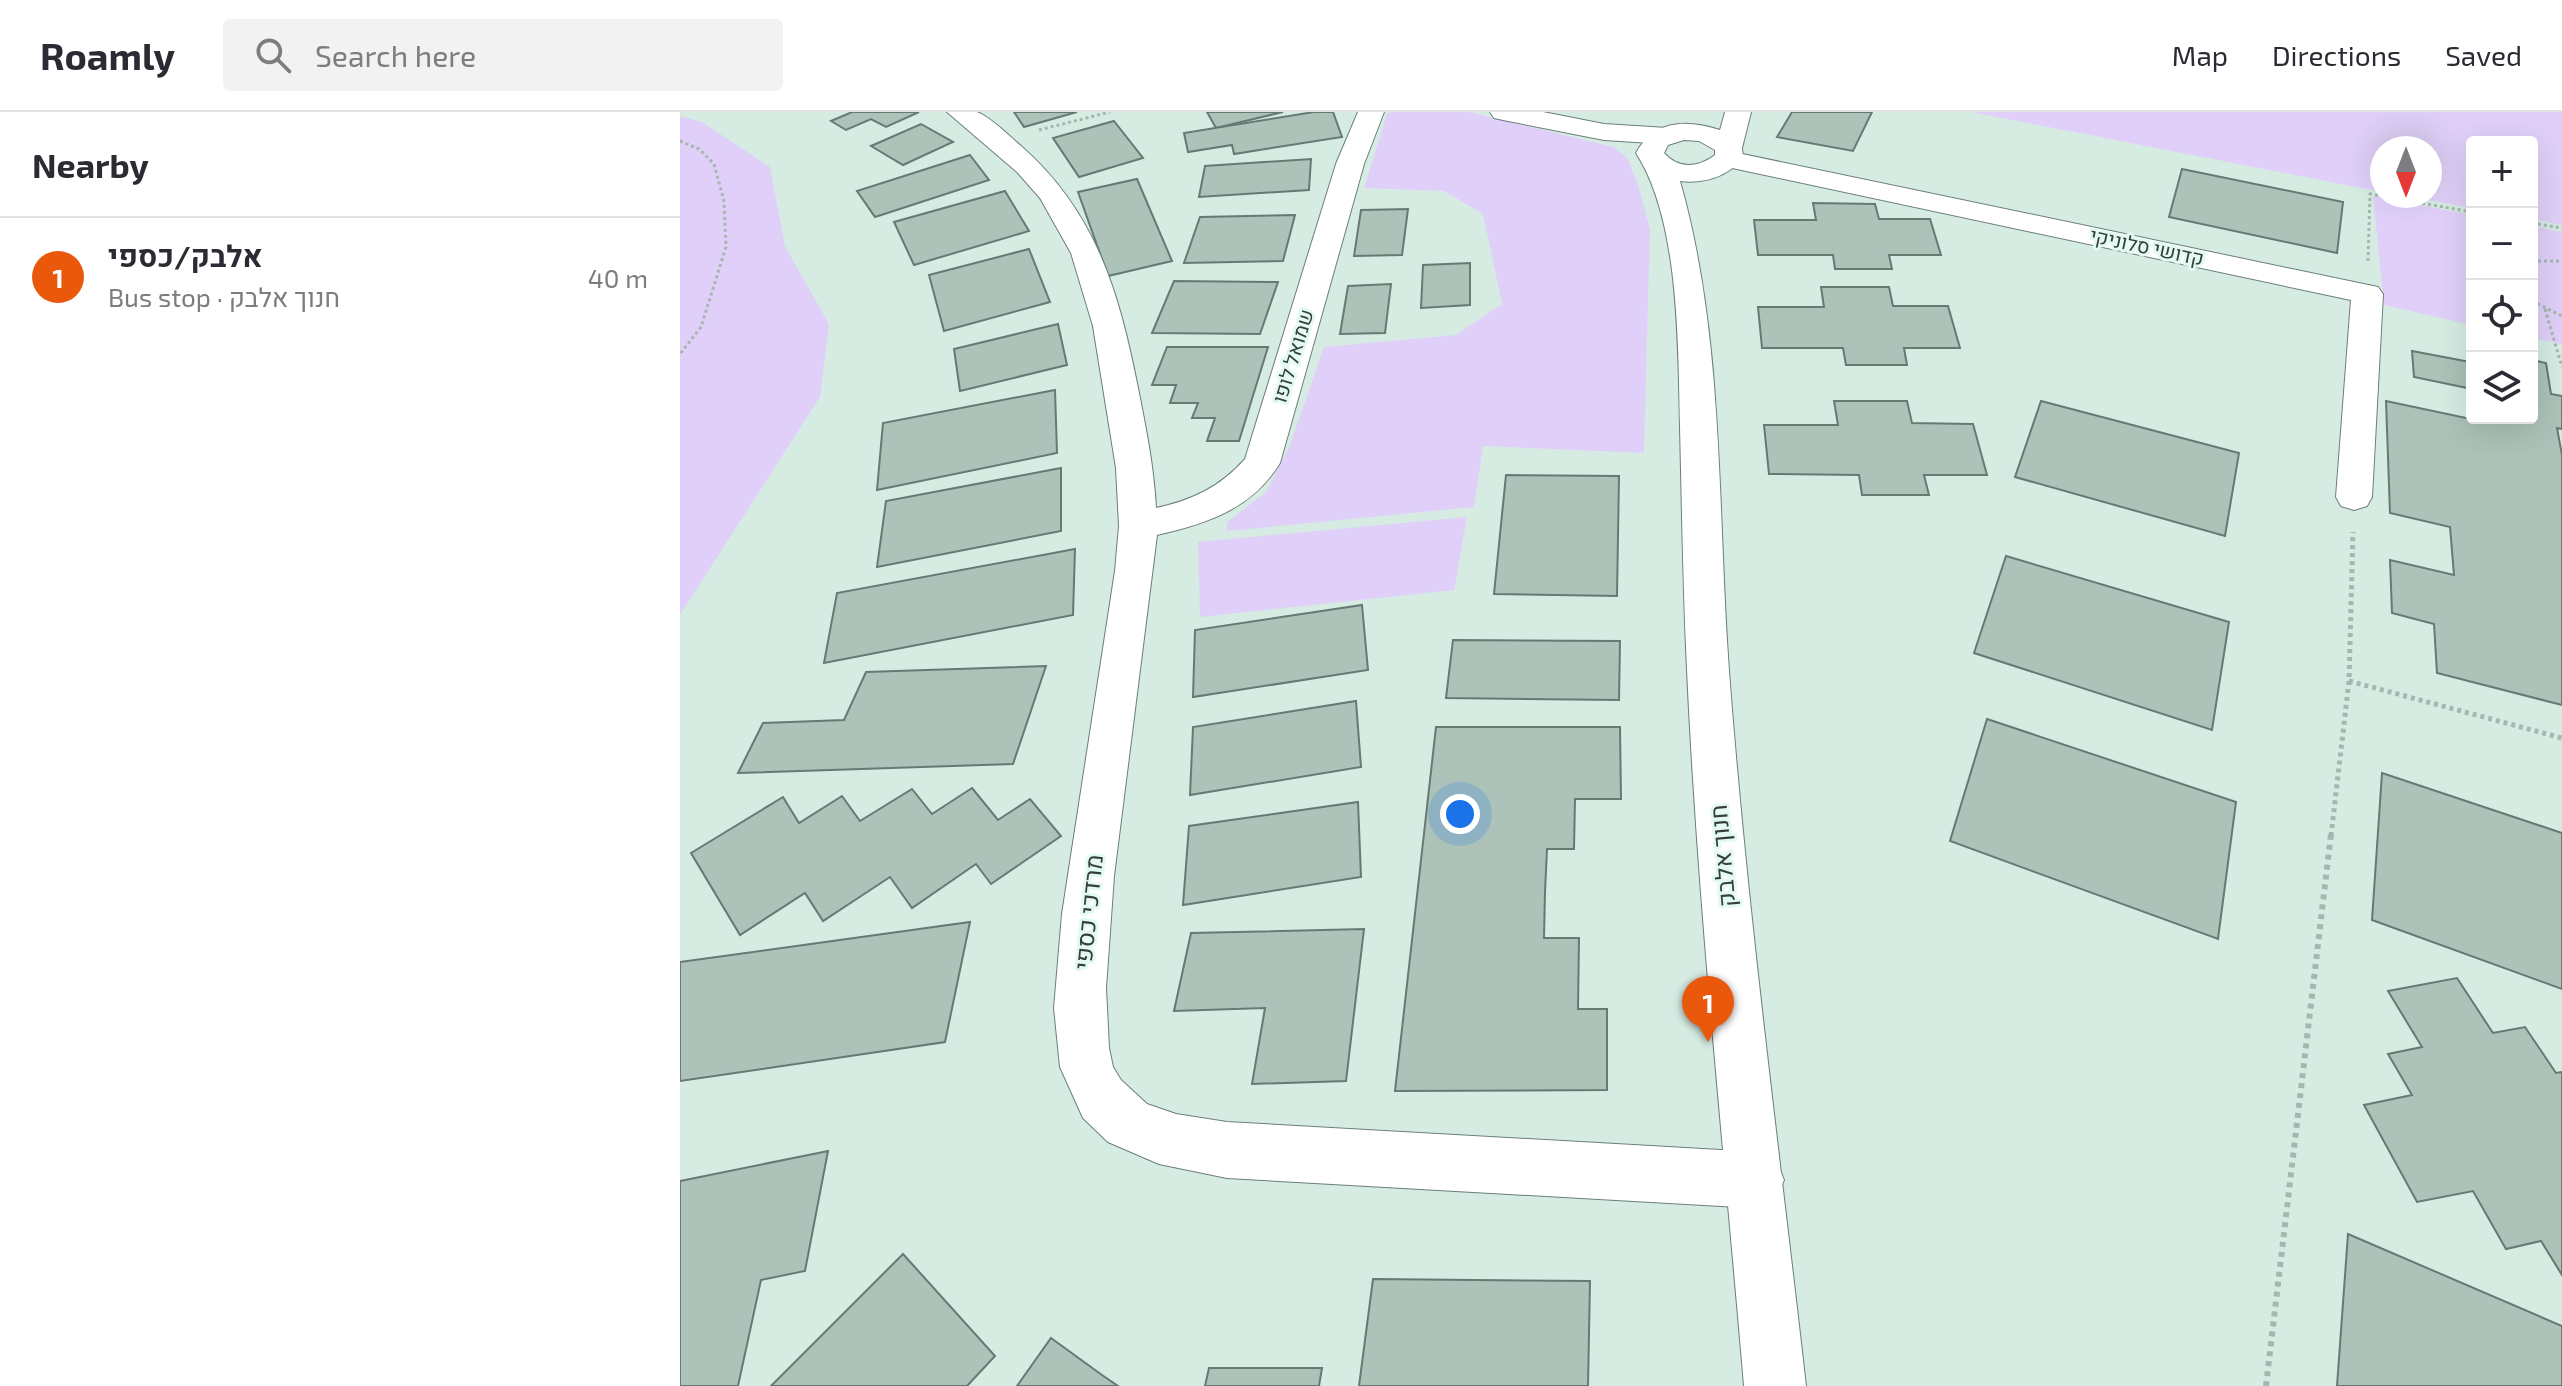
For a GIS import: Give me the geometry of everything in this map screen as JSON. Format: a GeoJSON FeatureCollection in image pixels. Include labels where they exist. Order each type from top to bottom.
{"type":"FeatureCollection","features":[{"type":"Feature","properties":{"kind":"street","name":"מרדכי כספי"},"geometry":{"type":"LineString","coordinates":[[960,112],[1036,172],[1065,210],[1095,272],[1109,320],[1129,434],[1138,526],[1085,924],[1080,1009],[1083,1056],[1101,1099],[1134,1127],[1166,1140],[1227,1150],[1756,1180]]}},
{"type":"Feature","properties":{"kind":"street","name":"שמואל לופו"},"geometry":{"type":"LineString","coordinates":[[1138,526],[1205,511],[1243,487],[1262,463],[1350,164],[1371,112]]}},
{"type":"Feature","properties":{"kind":"street"},"geometry":{"type":"LineString","coordinates":[[1503,112],[1663,147],[1713,136],[1715,176],[1681,173],[1663,147]]}},
{"type":"Feature","properties":{"kind":"street"},"geometry":{"type":"LineString","coordinates":[[1663,147],[1694,112]]}},
{"type":"Feature","properties":{"kind":"street","name":"חנוך אלבק"},"geometry":{"type":"LineString","coordinates":[[1738,112],[1715,176],[1695,264],[1693,323],[1709,685],[1721,846],[1775,1386]]}},
{"type":"Feature","properties":{"kind":"street","name":"חנוך אלבק"},"geometry":{"type":"LineString","coordinates":[[1663,147],[1693,323]]}},
{"type":"Feature","properties":{"kind":"street","name":"קדושי סלוניקי"},"geometry":{"type":"LineString","coordinates":[[1715,176],[2367,294]]}},
{"type":"Feature","properties":{"kind":"street"},"geometry":{"type":"LineString","coordinates":[[2354,497],[2367,294]]}},
{"type":"Feature","properties":{"kind":"path"},"geometry":{"type":"LineString","coordinates":[[999,140],[1110,112]]}},
{"type":"Feature","properties":{"kind":"path"},"geometry":{"type":"LineString","coordinates":[[680,141],[699,149],[714,164],[724,201],[726,247],[701,327],[680,354]]}},
{"type":"Feature","properties":{"kind":"path"},"geometry":{"type":"LineString","coordinates":[[2367,294],[2370,194],[2466,211]]}},
{"type":"Feature","properties":{"kind":"path"},"geometry":{"type":"LineString","coordinates":[[2538,224],[2562,228]]}},
{"type":"Feature","properties":{"kind":"path"},"geometry":{"type":"LineString","coordinates":[[2538,260],[2562,261]]}},
{"type":"Feature","properties":{"kind":"path"},"geometry":{"type":"LineString","coordinates":[[2538,305],[2562,316]]}},
{"type":"Feature","properties":{"kind":"path"},"geometry":{"type":"LineString","coordinates":[[2545,309],[2562,367]]}},
{"type":"Feature","properties":{"kind":"path"},"geometry":{"type":"LineString","coordinates":[[2266,1386],[2349,681],[2354,497]]}},
{"type":"Feature","properties":{"kind":"path"},"geometry":{"type":"LineString","coordinates":[[2349,681],[2562,738]]}},
{"type":"Feature","properties":{"kind":"shaded area"},"geometry":{"type":"Polygon","coordinates":[[[1469,112],[1614,147],[1628,159],[1650,230],[1644,453],[1483,446],[1474,507],[1227,531],[1227,522],[1266,492],[1290,445],[1324,347],[1456,335],[1502,304],[1483,214],[1444,191],[1364,188],[1387,114],[1469,112]]]}},
{"type":"Feature","properties":{"kind":"shaded area"},"geometry":{"type":"Polygon","coordinates":[[[1971,112],[2562,112],[2562,225],[2538,220],[2538,136],[2466,136],[2466,207],[2442,203],[2442,136],[2370,136],[2370,190],[1971,112]]]}},
{"type":"Feature","properties":{"kind":"shaded area"},"geometry":{"type":"Polygon","coordinates":[[[680,116],[702,122],[770,167],[785,246],[829,324],[820,397],[680,615],[680,116]]]}},
{"type":"Feature","properties":{"kind":"shaded area"},"geometry":{"type":"Polygon","coordinates":[[[2374,208],[2436,208],[2466,214],[2466,324],[2384,305],[2374,208]]]}},
{"type":"Feature","properties":{"kind":"shaded area"},"geometry":{"type":"Polygon","coordinates":[[[2538,227],[2562,232],[2562,344],[2538,339],[2538,227]]]}},
{"type":"Feature","properties":{"kind":"shaded area"},"geometry":{"type":"Polygon","coordinates":[[[1467,517],[1454,590],[1200,617],[1198,542],[1467,517]]]}},
{"type":"Feature","properties":{"kind":"building"},"geometry":{"type":"Polygon","coordinates":[[[852,112],[919,112],[886,127],[871,119],[846,130],[831,121],[852,112]]]}},
{"type":"Feature","properties":{"kind":"building"},"geometry":{"type":"Polygon","coordinates":[[[1014,112],[1077,112],[1024,127],[1014,112]]]}},
{"type":"Feature","properties":{"kind":"building"},"geometry":{"type":"Polygon","coordinates":[[[1207,112],[1283,112],[1216,128],[1207,112]]]}},
{"type":"Feature","properties":{"kind":"building"},"geometry":{"type":"Polygon","coordinates":[[[1314,112],[1333,112],[1342,137],[1234,154],[1232,145],[1188,152],[1184,133],[1314,112]]]}},
{"type":"Feature","properties":{"kind":"building"},"geometry":{"type":"Polygon","coordinates":[[[1792,112],[1872,112],[1853,151],[1777,137],[1792,112]]]}},
{"type":"Feature","properties":{"kind":"building"},"geometry":{"type":"Polygon","coordinates":[[[1114,121],[1143,158],[1079,177],[1053,138],[1114,121]]]}},
{"type":"Feature","properties":{"kind":"building"},"geometry":{"type":"Polygon","coordinates":[[[921,124],[953,142],[903,165],[871,146],[921,124]]]}},
{"type":"Feature","properties":{"kind":"building"},"geometry":{"type":"Polygon","coordinates":[[[970,155],[989,180],[875,217],[857,191],[970,155]]]}},
{"type":"Feature","properties":{"kind":"building"},"geometry":{"type":"Polygon","coordinates":[[[1311,159],[1309,190],[1199,197],[1205,166],[1311,159]]]}},
{"type":"Feature","properties":{"kind":"building"},"geometry":{"type":"Polygon","coordinates":[[[2182,169],[2343,202],[2337,253],[2169,217],[2182,169]]]}},
{"type":"Feature","properties":{"kind":"building"},"geometry":{"type":"Polygon","coordinates":[[[1137,179],[1172,261],[1108,276],[1078,192],[1137,179]]]}},
{"type":"Feature","properties":{"kind":"building"},"geometry":{"type":"Polygon","coordinates":[[[1005,191],[1029,231],[914,265],[894,222],[1005,191]]]}},
{"type":"Feature","properties":{"kind":"building"},"geometry":{"type":"Polygon","coordinates":[[[1813,203],[1875,204],[1879,219],[1930,219],[1941,255],[1889,255],[1892,269],[1835,269],[1833,255],[1758,255],[1754,220],[1816,220],[1813,203]]]}},
{"type":"Feature","properties":{"kind":"building"},"geometry":{"type":"Polygon","coordinates":[[[1408,209],[1402,255],[1354,256],[1361,210],[1408,209]]]}},
{"type":"Feature","properties":{"kind":"building"},"geometry":{"type":"Polygon","coordinates":[[[1295,215],[1283,261],[1184,263],[1200,217],[1295,215]]]}},
{"type":"Feature","properties":{"kind":"building"},"geometry":{"type":"Polygon","coordinates":[[[1029,249],[1050,302],[944,331],[929,275],[1029,249]]]}},
{"type":"Feature","properties":{"kind":"building"},"geometry":{"type":"Polygon","coordinates":[[[1470,263],[1470,305],[1421,308],[1423,265],[1470,263]]]}},
{"type":"Feature","properties":{"kind":"building"},"geometry":{"type":"Polygon","coordinates":[[[1174,281],[1278,282],[1260,334],[1152,333],[1174,281]]]}},
{"type":"Feature","properties":{"kind":"building"},"geometry":{"type":"Polygon","coordinates":[[[1391,284],[1385,333],[1340,334],[1348,286],[1391,284]]]}},
{"type":"Feature","properties":{"kind":"building"},"geometry":{"type":"Polygon","coordinates":[[[1821,287],[1889,287],[1893,306],[1948,306],[1960,348],[1904,348],[1907,365],[1846,365],[1843,348],[1762,348],[1758,307],[1824,307],[1821,287]]]}},
{"type":"Feature","properties":{"kind":"building"},"geometry":{"type":"Polygon","coordinates":[[[1058,324],[1067,365],[960,391],[954,349],[1058,324]]]}},
{"type":"Feature","properties":{"kind":"building"},"geometry":{"type":"Polygon","coordinates":[[[1167,347],[1268,347],[1239,441],[1207,441],[1215,418],[1192,418],[1198,403],[1170,403],[1176,385],[1152,385],[1167,347]]]}},
{"type":"Feature","properties":{"kind":"building"},"geometry":{"type":"Polygon","coordinates":[[[2412,351],[2466,361],[2466,388],[2414,377],[2412,351]]]}},
{"type":"Feature","properties":{"kind":"building"},"geometry":{"type":"Polygon","coordinates":[[[2538,361],[2546,363],[2551,394],[2562,396],[2562,429],[2557,428],[2562,455],[2562,705],[2437,673],[2434,624],[2392,613],[2390,560],[2454,575],[2450,527],[2390,513],[2386,401],[2466,418],[2466,424],[2538,424],[2538,361]]]}},
{"type":"Feature","properties":{"kind":"building"},"geometry":{"type":"Polygon","coordinates":[[[1055,390],[1057,453],[877,490],[883,423],[1055,390]]]}},
{"type":"Feature","properties":{"kind":"building"},"geometry":{"type":"Polygon","coordinates":[[[1834,401],[1907,401],[1912,423],[1973,424],[1987,475],[1924,475],[1929,495],[1862,495],[1859,475],[1769,474],[1764,425],[1838,425],[1834,401]]]}},
{"type":"Feature","properties":{"kind":"building"},"geometry":{"type":"Polygon","coordinates":[[[2041,401],[2239,453],[2225,536],[2015,477],[2041,401]]]}},
{"type":"Feature","properties":{"kind":"building"},"geometry":{"type":"Polygon","coordinates":[[[1061,468],[1061,531],[877,567],[886,501],[1061,468]]]}},
{"type":"Feature","properties":{"kind":"building"},"geometry":{"type":"Polygon","coordinates":[[[1506,475],[1619,476],[1617,596],[1494,594],[1506,475]]]}},
{"type":"Feature","properties":{"kind":"building"},"geometry":{"type":"Polygon","coordinates":[[[1075,549],[1073,615],[824,663],[837,593],[1075,549]]]}},
{"type":"Feature","properties":{"kind":"building"},"geometry":{"type":"Polygon","coordinates":[[[2006,556],[2229,622],[2212,730],[1974,653],[2006,556]]]}},
{"type":"Feature","properties":{"kind":"building"},"geometry":{"type":"Polygon","coordinates":[[[1362,605],[1368,670],[1193,697],[1195,630],[1362,605]]]}},
{"type":"Feature","properties":{"kind":"building"},"geometry":{"type":"Polygon","coordinates":[[[1453,640],[1620,641],[1619,700],[1446,698],[1453,640]]]}},
{"type":"Feature","properties":{"kind":"building"},"geometry":{"type":"Polygon","coordinates":[[[1046,666],[1013,764],[738,773],[763,723],[844,720],[866,672],[1046,666]]]}},
{"type":"Feature","properties":{"kind":"building"},"geometry":{"type":"Polygon","coordinates":[[[1356,701],[1361,767],[1190,795],[1193,727],[1356,701]]]}},
{"type":"Feature","properties":{"kind":"building"},"geometry":{"type":"Polygon","coordinates":[[[1987,719],[2236,802],[2218,939],[1950,841],[1987,719]]]}},
{"type":"Feature","properties":{"kind":"building"},"geometry":{"type":"Polygon","coordinates":[[[1436,727],[1620,727],[1621,799],[1575,799],[1574,849],[1547,849],[1545,892],[1544,938],[1579,938],[1578,1009],[1607,1009],[1607,1090],[1395,1091],[1436,727]]]}},
{"type":"Feature","properties":{"kind":"building"},"geometry":{"type":"Polygon","coordinates":[[[2382,773],[2562,833],[2562,989],[2372,920],[2382,773]]]}},
{"type":"Feature","properties":{"kind":"building"},"geometry":{"type":"Polygon","coordinates":[[[972,788],[998,820],[1030,799],[1061,836],[991,884],[976,864],[912,908],[890,877],[823,921],[805,893],[740,935],[691,853],[783,797],[799,823],[842,796],[860,821],[912,789],[932,814],[972,788]]]}},
{"type":"Feature","properties":{"kind":"building"},"geometry":{"type":"Polygon","coordinates":[[[1358,802],[1361,877],[1183,905],[1189,826],[1358,802]]]}},
{"type":"Feature","properties":{"kind":"building"},"geometry":{"type":"Polygon","coordinates":[[[970,922],[945,1042],[680,1081],[680,962],[970,922]]]}},
{"type":"Feature","properties":{"kind":"building"},"geometry":{"type":"Polygon","coordinates":[[[1364,929],[1346,1081],[1252,1084],[1265,1008],[1174,1011],[1191,933],[1364,929]]]}},
{"type":"Feature","properties":{"kind":"building"},"geometry":{"type":"Polygon","coordinates":[[[2457,978],[2493,1033],[2525,1027],[2556,1073],[2562,1072],[2562,1275],[2541,1241],[2506,1249],[2473,1191],[2417,1202],[2364,1105],[2412,1095],[2388,1054],[2422,1047],[2388,991],[2457,978]]]}},
{"type":"Feature","properties":{"kind":"building"},"geometry":{"type":"Polygon","coordinates":[[[828,1151],[805,1271],[761,1280],[738,1386],[680,1386],[680,1181],[828,1151]]]}},
{"type":"Feature","properties":{"kind":"building"},"geometry":{"type":"Polygon","coordinates":[[[2348,1234],[2562,1326],[2562,1386],[2337,1386],[2348,1234]]]}},
{"type":"Feature","properties":{"kind":"building"},"geometry":{"type":"Polygon","coordinates":[[[903,1254],[995,1356],[967,1386],[771,1386],[903,1254]]]}},
{"type":"Feature","properties":{"kind":"building"},"geometry":{"type":"Polygon","coordinates":[[[1373,1279],[1590,1281],[1588,1386],[1359,1386],[1373,1279]]]}},
{"type":"Feature","properties":{"kind":"building"},"geometry":{"type":"Polygon","coordinates":[[[1051,1338],[1102,1375],[1118,1386],[1017,1386],[1051,1338]]]}},
{"type":"Feature","properties":{"kind":"building"},"geometry":{"type":"Polygon","coordinates":[[[1209,1368],[1322,1368],[1319,1386],[1205,1386],[1209,1368]]]}},
{"type":"Feature","properties":{"kind":"place","name":"אלבק/כספי"},"geometry":{"type":"Point","coordinates":[1708,1042]}}]}
